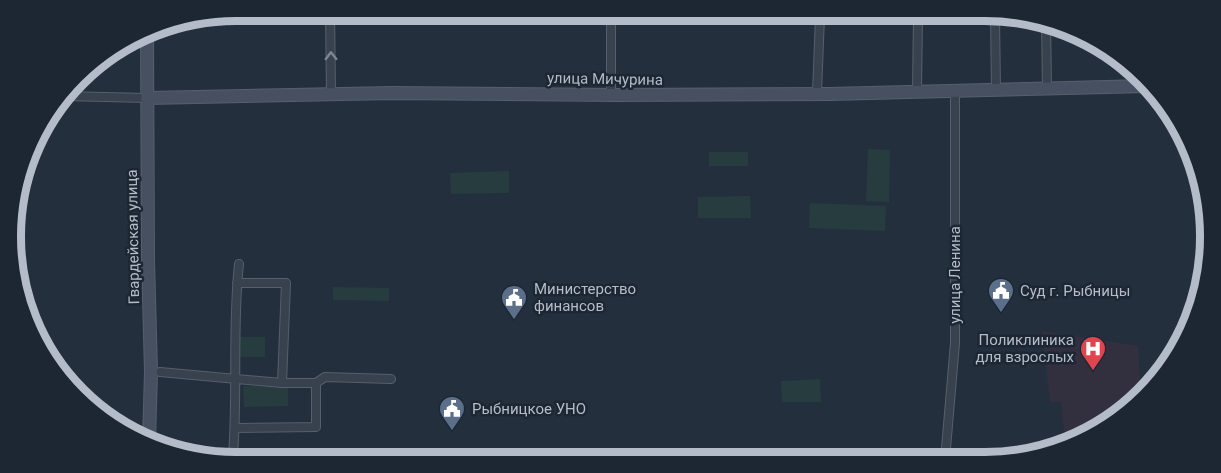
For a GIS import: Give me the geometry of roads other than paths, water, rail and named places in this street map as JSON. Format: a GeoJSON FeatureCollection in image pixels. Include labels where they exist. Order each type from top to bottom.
{"type":"FeatureCollection","features":[{"type":"Feature","properties":{"kind":"street"},"geometry":{"type":"LineString","coordinates":[[330,21],[332,94]]}},
{"type":"Feature","properties":{"kind":"street"},"geometry":{"type":"LineString","coordinates":[[611,21],[611,95]]}},
{"type":"Feature","properties":{"kind":"street"},"geometry":{"type":"LineString","coordinates":[[817,93],[820,21]]}},
{"type":"Feature","properties":{"kind":"street"},"geometry":{"type":"LineString","coordinates":[[916,91],[918,21]]}},
{"type":"Feature","properties":{"kind":"street"},"geometry":{"type":"LineString","coordinates":[[995,21],[996,90]]}},
{"type":"Feature","properties":{"kind":"street"},"geometry":{"type":"LineString","coordinates":[[1046,30],[1047,89]]}},
{"type":"Feature","properties":{"kind":"street","name":"Гвардейская улица"},"geometry":{"type":"LineString","coordinates":[[147,40],[151,372],[149,434]]}},
{"type":"Feature","properties":{"kind":"street","name":"улица Мичурина"},"geometry":{"type":"LineString","coordinates":[[73,95],[148,98],[332,94],[817,93],[1047,89],[1136,83]]}},
{"type":"Feature","properties":{"kind":"street","name":"улица Ленина"},"geometry":{"type":"LineString","coordinates":[[946,452],[955,343],[954,90]]}},
{"type":"Feature","properties":{"kind":"street"},"geometry":{"type":"LineString","coordinates":[[233,452],[239,264]]}},
{"type":"Feature","properties":{"kind":"street"},"geometry":{"type":"LineString","coordinates":[[237,283],[286,283],[282,383]]}},
{"type":"Feature","properties":{"kind":"street"},"geometry":{"type":"LineString","coordinates":[[160,372],[282,383],[316,383],[325,377],[391,379]]}},
{"type":"Feature","properties":{"kind":"street"},"geometry":{"type":"LineString","coordinates":[[235,428],[316,427],[316,383]]}},
{"type":"Feature","properties":{"kind":"place","name":"Суд г. Рыбницы"},"geometry":{"type":"Point","coordinates":[1001,314]}},
{"type":"Feature","properties":{"kind":"place","name":"Министерство финансов"},"geometry":{"type":"Point","coordinates":[514,321]}},
{"type":"Feature","properties":{"kind":"place","name":"Поликлиника для взрослых"},"geometry":{"type":"Point","coordinates":[1093,372]}},
{"type":"Feature","properties":{"kind":"place","name":"Рыбницкое УНО"},"geometry":{"type":"Point","coordinates":[452,432]}}]}
